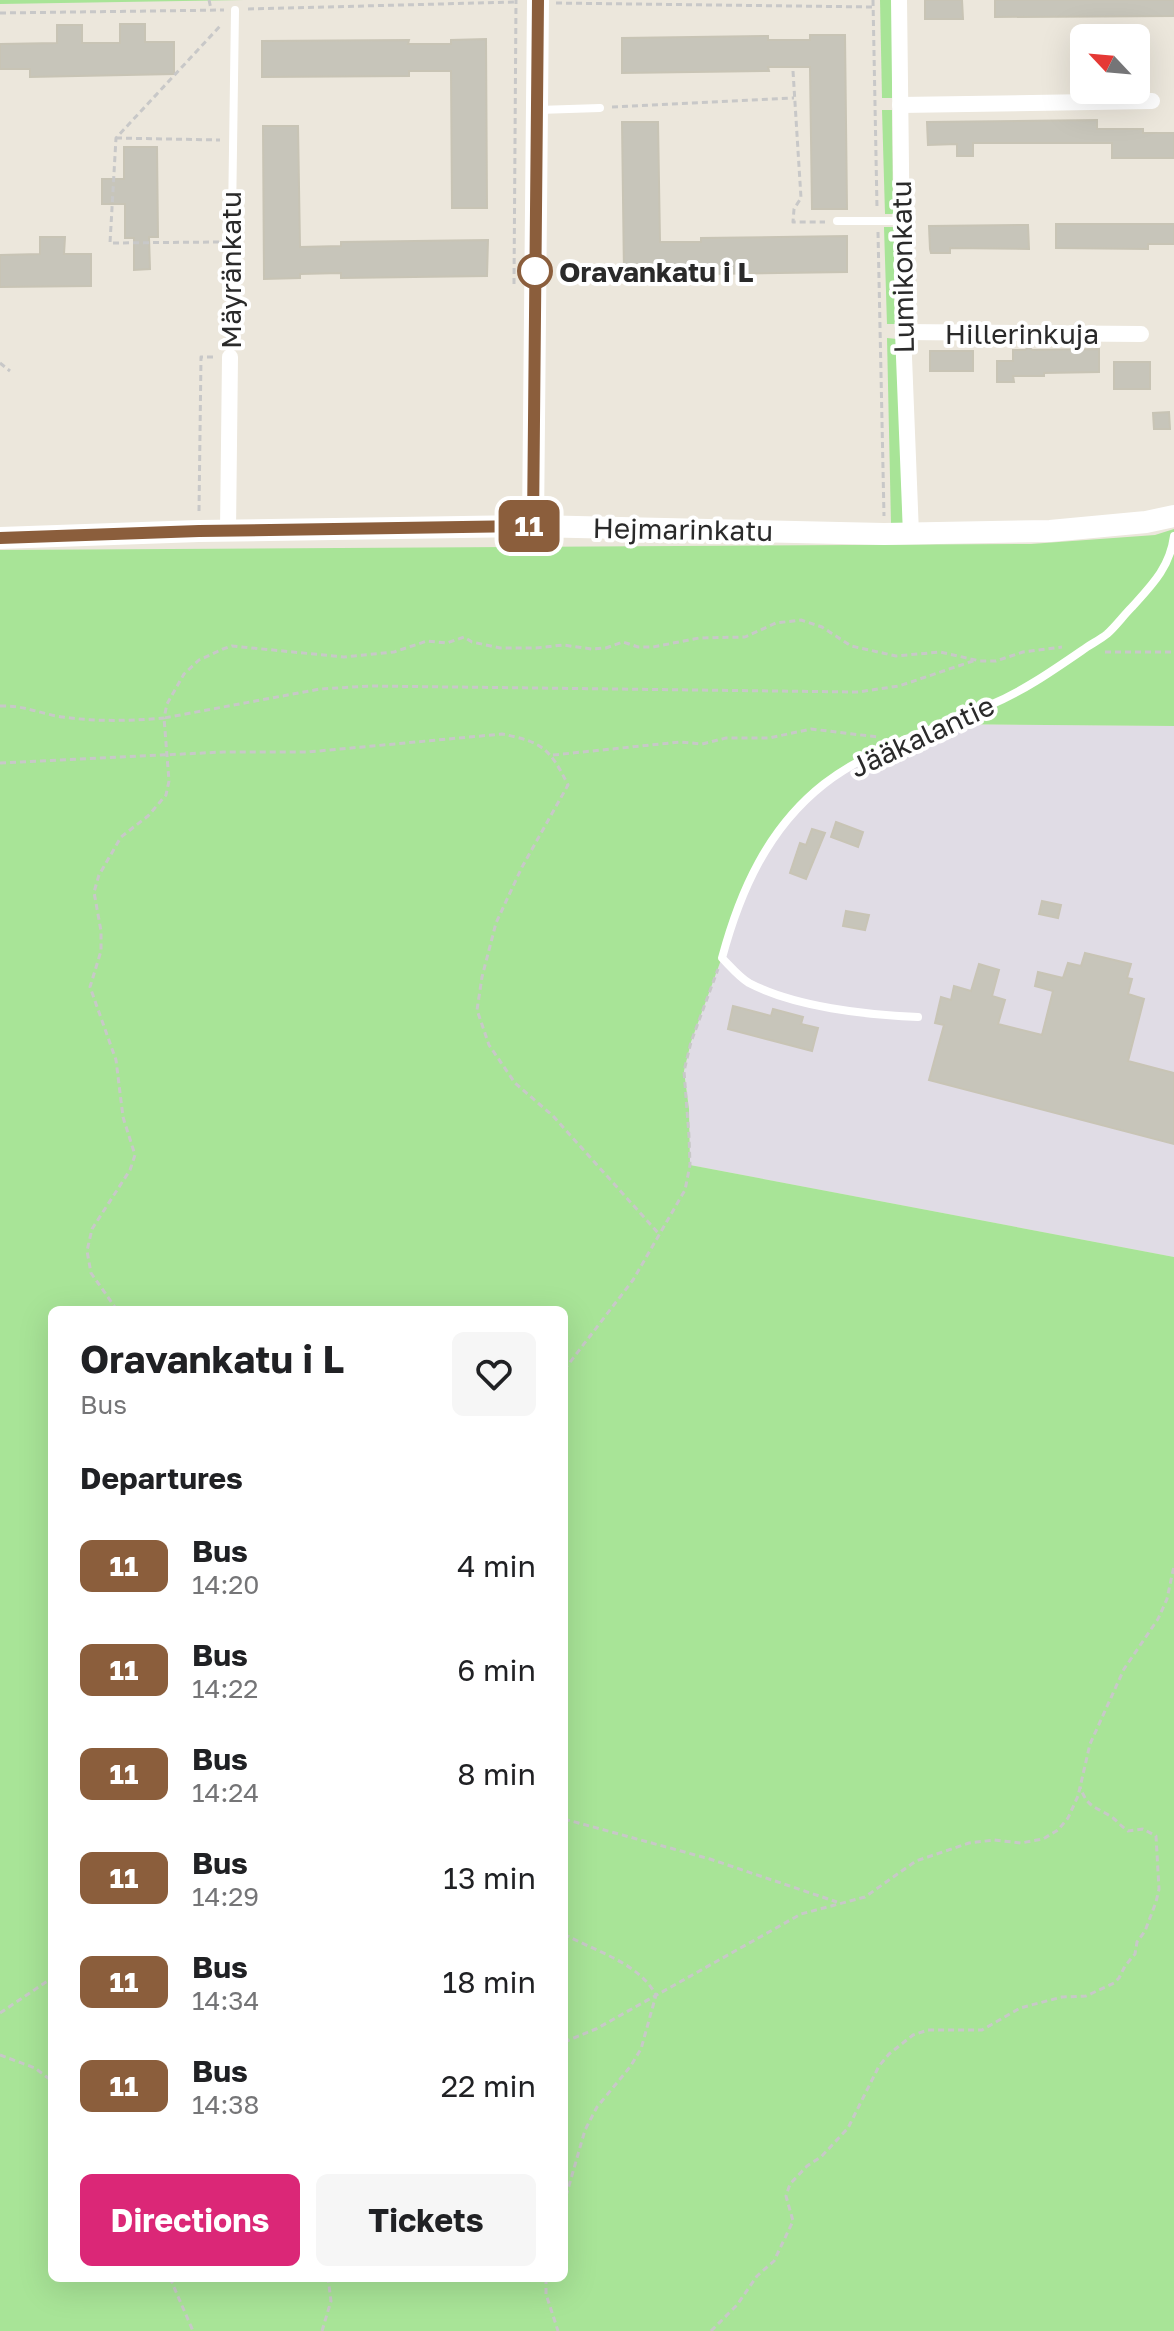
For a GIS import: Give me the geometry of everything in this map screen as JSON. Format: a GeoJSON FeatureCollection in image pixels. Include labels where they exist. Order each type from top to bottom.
{"type":"FeatureCollection","features":[{"type":"Feature","properties":{"kind":"street","name":"Lumikonkatu"},"geometry":{"type":"LineString","coordinates":[[899,0],[903,332],[911,534]]}},
{"type":"Feature","properties":{"kind":"street"},"geometry":{"type":"LineString","coordinates":[[533,526],[538,1]]}},
{"type":"Feature","properties":{"kind":"street"},"geometry":{"type":"LineString","coordinates":[[900,105],[1152,101]]}},
{"type":"Feature","properties":{"kind":"street","name":"Hillerinkuja"},"geometry":{"type":"LineString","coordinates":[[903,332],[1141,334]]}},
{"type":"Feature","properties":{"kind":"street","name":"Mäyränkatu"},"geometry":{"type":"LineString","coordinates":[[228,531],[230,357]]}},
{"type":"Feature","properties":{"kind":"street","name":"Hejmarinkatu"},"geometry":{"type":"LineString","coordinates":[[0,538],[199,531],[533,526],[911,534],[1050,531],[1146,522],[1174,516]]}},
{"type":"Feature","properties":{"kind":"lane","name":"Mäyränkatu"},"geometry":{"type":"LineString","coordinates":[[230,357],[235,10]]}},
{"type":"Feature","properties":{"kind":"lane"},"geometry":{"type":"LineString","coordinates":[[537,110],[600,108]]}},
{"type":"Feature","properties":{"kind":"lane"},"geometry":{"type":"LineString","coordinates":[[837,221],[901,221]]}},
{"type":"Feature","properties":{"kind":"lane"},"geometry":{"type":"LineString","coordinates":[[1174,516],[1174,530]]}},
{"type":"Feature","properties":{"kind":"lane","name":"Jääkalantie"},"geometry":{"type":"LineString","coordinates":[[722,958],[740,898],[755,867],[799,806],[825,783],[859,761],[902,740],[988,707],[1029,686],[1106,635],[1154,584],[1167,565],[1174,536]]}},
{"type":"Feature","properties":{"kind":"lane"},"geometry":{"type":"LineString","coordinates":[[722,958],[746,981],[783,996],[871,1015],[918,1017]]}},
{"type":"Feature","properties":{"kind":"path"},"geometry":{"type":"LineString","coordinates":[[209,0],[211,9]]}},
{"type":"Feature","properties":{"kind":"path"},"geometry":{"type":"LineString","coordinates":[[873,0],[884,534]]}},
{"type":"Feature","properties":{"kind":"path"},"geometry":{"type":"LineString","coordinates":[[0,13],[538,1],[873,7]]}},
{"type":"Feature","properties":{"kind":"path"},"geometry":{"type":"LineString","coordinates":[[231,242],[110,243],[116,138],[235,10]]}},
{"type":"Feature","properties":{"kind":"path"},"geometry":{"type":"LineString","coordinates":[[793,71],[801,198],[794,209],[793,222],[837,221]]}},
{"type":"Feature","properties":{"kind":"path"},"geometry":{"type":"LineString","coordinates":[[600,108],[794,98]]}},
{"type":"Feature","properties":{"kind":"path"},"geometry":{"type":"LineString","coordinates":[[116,138],[231,140]]}},
{"type":"Feature","properties":{"kind":"path"},"geometry":{"type":"LineString","coordinates":[[199,531],[201,357],[230,357]]}},
{"type":"Feature","properties":{"kind":"path"},"geometry":{"type":"LineString","coordinates":[[0,363],[10,371]]}},
{"type":"Feature","properties":{"kind":"path"},"geometry":{"type":"LineString","coordinates":[[114,1306],[91,1273],[87,1251],[92,1229],[130,1170],[135,1155],[123,1117],[116,1060],[90,987],[101,951],[94,892],[99,875],[121,837],[148,816],[166,795],[169,781],[164,718],[167,704],[184,674],[199,660],[232,646],[310,651],[344,657],[394,652],[427,641],[447,643],[464,637],[472,642],[500,648],[563,645],[592,649],[623,642],[638,647],[653,647],[699,638],[745,637],[776,623],[801,620],[822,627],[851,646],[896,656],[940,652],[996,661],[1023,652],[1065,646],[1119,654],[1174,652]]}},
{"type":"Feature","properties":{"kind":"path"},"geometry":{"type":"LineString","coordinates":[[0,706],[20,706],[56,716],[118,722],[164,718],[320,689],[358,687],[858,692],[899,686],[976,660]]}},
{"type":"Feature","properties":{"kind":"path"},"geometry":{"type":"LineString","coordinates":[[553,755],[680,742],[702,744],[726,738],[769,738],[811,729],[902,740]]}},
{"type":"Feature","properties":{"kind":"path"},"geometry":{"type":"LineString","coordinates":[[0,763],[308,752],[502,734],[528,739],[553,755],[568,785],[522,867],[496,923],[477,1010],[489,1045],[515,1083],[553,1116],[660,1235]]}},
{"type":"Feature","properties":{"kind":"path"},"geometry":{"type":"LineString","coordinates":[[568,1365],[633,1280],[685,1190],[690,1151],[684,1071],[691,1042],[722,958]]}},
{"type":"Feature","properties":{"kind":"path"},"geometry":{"type":"LineString","coordinates":[[568,2040],[596,2029],[801,1914],[865,1897],[916,1861],[969,1843],[994,1840],[1021,1843],[1043,1839],[1058,1830],[1068,1818],[1080,1787],[1098,1725],[1134,1652],[1158,1619],[1167,1599],[1174,1566]]}},
{"type":"Feature","properties":{"kind":"path"},"geometry":{"type":"LineString","coordinates":[[711,2331],[737,2305],[757,2276],[774,2261],[793,2221],[786,2196],[790,2184],[848,2128],[879,2066],[889,2054],[913,2035],[928,2030],[982,2030],[1012,2011],[1062,1997],[1086,1996],[1119,1978],[1135,1954],[1137,1942],[1145,1931],[1156,1902],[1159,1889],[1158,1845],[1156,1836],[1148,1831],[1128,1831],[1096,1810],[1080,1787]]}},
{"type":"Feature","properties":{"kind":"path"},"geometry":{"type":"LineString","coordinates":[[568,1820],[710,1859],[841,1903]]}},
{"type":"Feature","properties":{"kind":"path"},"geometry":{"type":"LineString","coordinates":[[568,1936],[627,1965],[648,1980],[656,1995],[641,2049],[597,2107],[585,2130],[568,2189]]}},
{"type":"Feature","properties":{"kind":"path"},"geometry":{"type":"LineString","coordinates":[[0,2013],[48,1981]]}},
{"type":"Feature","properties":{"kind":"path"},"geometry":{"type":"LineString","coordinates":[[0,2055],[35,2068],[48,2078]]}},
{"type":"Feature","properties":{"kind":"path"},"geometry":{"type":"LineString","coordinates":[[172,2282],[193,2331]]}},
{"type":"Feature","properties":{"kind":"path"},"geometry":{"type":"LineString","coordinates":[[322,2331],[331,2301],[329,2282]]}},
{"type":"Feature","properties":{"kind":"path"},"geometry":{"type":"LineString","coordinates":[[546,2282],[546,2294],[558,2331]]}},
{"type":"Feature","properties":{"kind":"shaded area"},"geometry":{"type":"Polygon","coordinates":[[[943,724],[1174,726],[1174,1257],[690,1165],[689,1109],[684,1071],[691,1042],[755,867],[799,806],[859,761],[943,724]]]}},
{"type":"Feature","properties":{"kind":"green space"},"geometry":{"type":"Polygon","coordinates":[[[0,0],[244,0],[0,4],[0,0]]]}},
{"type":"Feature","properties":{"kind":"green space"},"geometry":{"type":"Polygon","coordinates":[[[880,0],[892,0],[892,98],[882,98],[880,0]]]}},
{"type":"Feature","properties":{"kind":"green space"},"geometry":{"type":"Polygon","coordinates":[[[882,110],[892,110],[893,214],[885,214],[882,110]]]}},
{"type":"Feature","properties":{"kind":"green space"},"geometry":{"type":"Polygon","coordinates":[[[884,227],[894,227],[895,324],[887,324],[884,227]]]}},
{"type":"Feature","properties":{"kind":"green space"},"geometry":{"type":"Polygon","coordinates":[[[887,338],[897,339],[903,523],[891,524],[887,338]]]}},
{"type":"Feature","properties":{"kind":"green space"},"geometry":{"type":"Polygon","coordinates":[[[1174,529],[1174,726],[943,724],[859,761],[799,807],[755,867],[691,1042],[684,1071],[689,1109],[690,1165],[1174,1257],[1174,2331],[0,2331],[0,550],[1031,544],[1155,535],[1174,529]]]}},
{"type":"Feature","properties":{"kind":"building"},"geometry":{"type":"Polygon","coordinates":[[[925,0],[962,0],[963,19],[925,19],[925,0]]]}},
{"type":"Feature","properties":{"kind":"building"},"geometry":{"type":"Polygon","coordinates":[[[995,0],[1174,0],[1174,16],[995,17],[995,0]]]}},
{"type":"Feature","properties":{"kind":"building"},"geometry":{"type":"Polygon","coordinates":[[[120,24],[145,24],[145,42],[174,42],[174,74],[30,77],[30,69],[0,69],[0,44],[57,43],[57,25],[82,25],[82,43],[120,43],[120,24]]]}},
{"type":"Feature","properties":{"kind":"building"},"geometry":{"type":"Polygon","coordinates":[[[810,35],[845,35],[847,209],[812,209],[810,67],[768,67],[769,71],[622,73],[622,38],[768,36],[768,40],[810,40],[810,35]]]}},
{"type":"Feature","properties":{"kind":"building"},"geometry":{"type":"Polygon","coordinates":[[[486,39],[487,208],[452,208],[451,71],[409,71],[409,76],[262,77],[262,41],[409,40],[408,44],[451,44],[451,40],[486,39]]]}},
{"type":"Feature","properties":{"kind":"building"},"geometry":{"type":"Polygon","coordinates":[[[1097,120],[1097,129],[1174,133],[1174,158],[1112,158],[1112,143],[973,143],[973,156],[957,156],[957,144],[928,145],[927,122],[1097,120]]]}},
{"type":"Feature","properties":{"kind":"building"},"geometry":{"type":"Polygon","coordinates":[[[622,122],[658,122],[660,242],[701,242],[701,238],[847,236],[847,272],[701,274],[701,270],[624,274],[622,122]]]}},
{"type":"Feature","properties":{"kind":"building"},"geometry":{"type":"Polygon","coordinates":[[[263,126],[298,126],[300,247],[341,246],[341,242],[488,240],[487,276],[341,278],[341,273],[264,279],[263,126]]]}},
{"type":"Feature","properties":{"kind":"building"},"geometry":{"type":"Polygon","coordinates":[[[124,147],[157,147],[158,237],[149,237],[150,269],[134,270],[134,238],[125,238],[125,204],[102,204],[102,179],[124,179],[124,147]]]}},
{"type":"Feature","properties":{"kind":"building"},"geometry":{"type":"Polygon","coordinates":[[[1056,224],[1174,224],[1174,244],[1148,244],[1148,249],[1056,248],[1056,224]]]}},
{"type":"Feature","properties":{"kind":"building"},"geometry":{"type":"Polygon","coordinates":[[[1028,225],[1029,249],[950,248],[950,253],[931,253],[929,226],[1028,225]]]}},
{"type":"Feature","properties":{"kind":"building"},"geometry":{"type":"Polygon","coordinates":[[[40,237],[65,237],[64,254],[91,254],[91,286],[0,287],[0,255],[40,254],[40,237]]]}},
{"type":"Feature","properties":{"kind":"building"},"geometry":{"type":"Polygon","coordinates":[[[1029,347],[1032,350],[1099,349],[1099,372],[1013,376],[1014,382],[997,382],[997,361],[1013,361],[1013,350],[1029,347]]]}},
{"type":"Feature","properties":{"kind":"building"},"geometry":{"type":"Polygon","coordinates":[[[930,351],[973,351],[973,371],[930,371],[930,351]]]}},
{"type":"Feature","properties":{"kind":"building"},"geometry":{"type":"Polygon","coordinates":[[[1114,362],[1150,362],[1150,389],[1114,389],[1114,362]]]}},
{"type":"Feature","properties":{"kind":"building"},"geometry":{"type":"Polygon","coordinates":[[[1169,412],[1170,429],[1154,429],[1153,413],[1169,412]]]}},
{"type":"Feature","properties":{"kind":"building"},"geometry":{"type":"Polygon","coordinates":[[[836,822],[863,832],[858,847],[831,837],[836,822]]]}},
{"type":"Feature","properties":{"kind":"building"},"geometry":{"type":"Polygon","coordinates":[[[812,829],[825,833],[806,879],[790,873],[800,843],[806,845],[812,829]]]}},
{"type":"Feature","properties":{"kind":"building"},"geometry":{"type":"Polygon","coordinates":[[[1042,901],[1061,905],[1058,918],[1039,914],[1042,901]]]}},
{"type":"Feature","properties":{"kind":"building"},"geometry":{"type":"Polygon","coordinates":[[[846,911],[869,915],[865,930],[843,926],[846,911]]]}},
{"type":"Feature","properties":{"kind":"building"},"geometry":{"type":"Polygon","coordinates":[[[1085,953],[1131,964],[1127,978],[1132,979],[1128,994],[1144,999],[1128,1061],[1174,1073],[1174,1144],[929,1080],[944,1025],[935,1023],[941,997],[951,1000],[954,986],[971,991],[979,964],[999,970],[992,996],[1005,1000],[998,1024],[1042,1035],[1053,991],[1035,986],[1038,972],[1063,978],[1068,963],[1081,966],[1085,953]]]}},
{"type":"Feature","properties":{"kind":"building"},"geometry":{"type":"Polygon","coordinates":[[[733,1006],[771,1016],[773,1009],[803,1017],[801,1024],[818,1028],[812,1051],[728,1029],[733,1006]]]}},
{"type":"Feature","properties":{"kind":"bus line","name":"11"},"geometry":{"type":"LineString","coordinates":[[0,538],[199,531],[533,526],[538,0]]}},
{"type":"Feature","properties":{"kind":"place","name":"Oravankatu i L"},"geometry":{"type":"Point","coordinates":[535,271]}}]}
